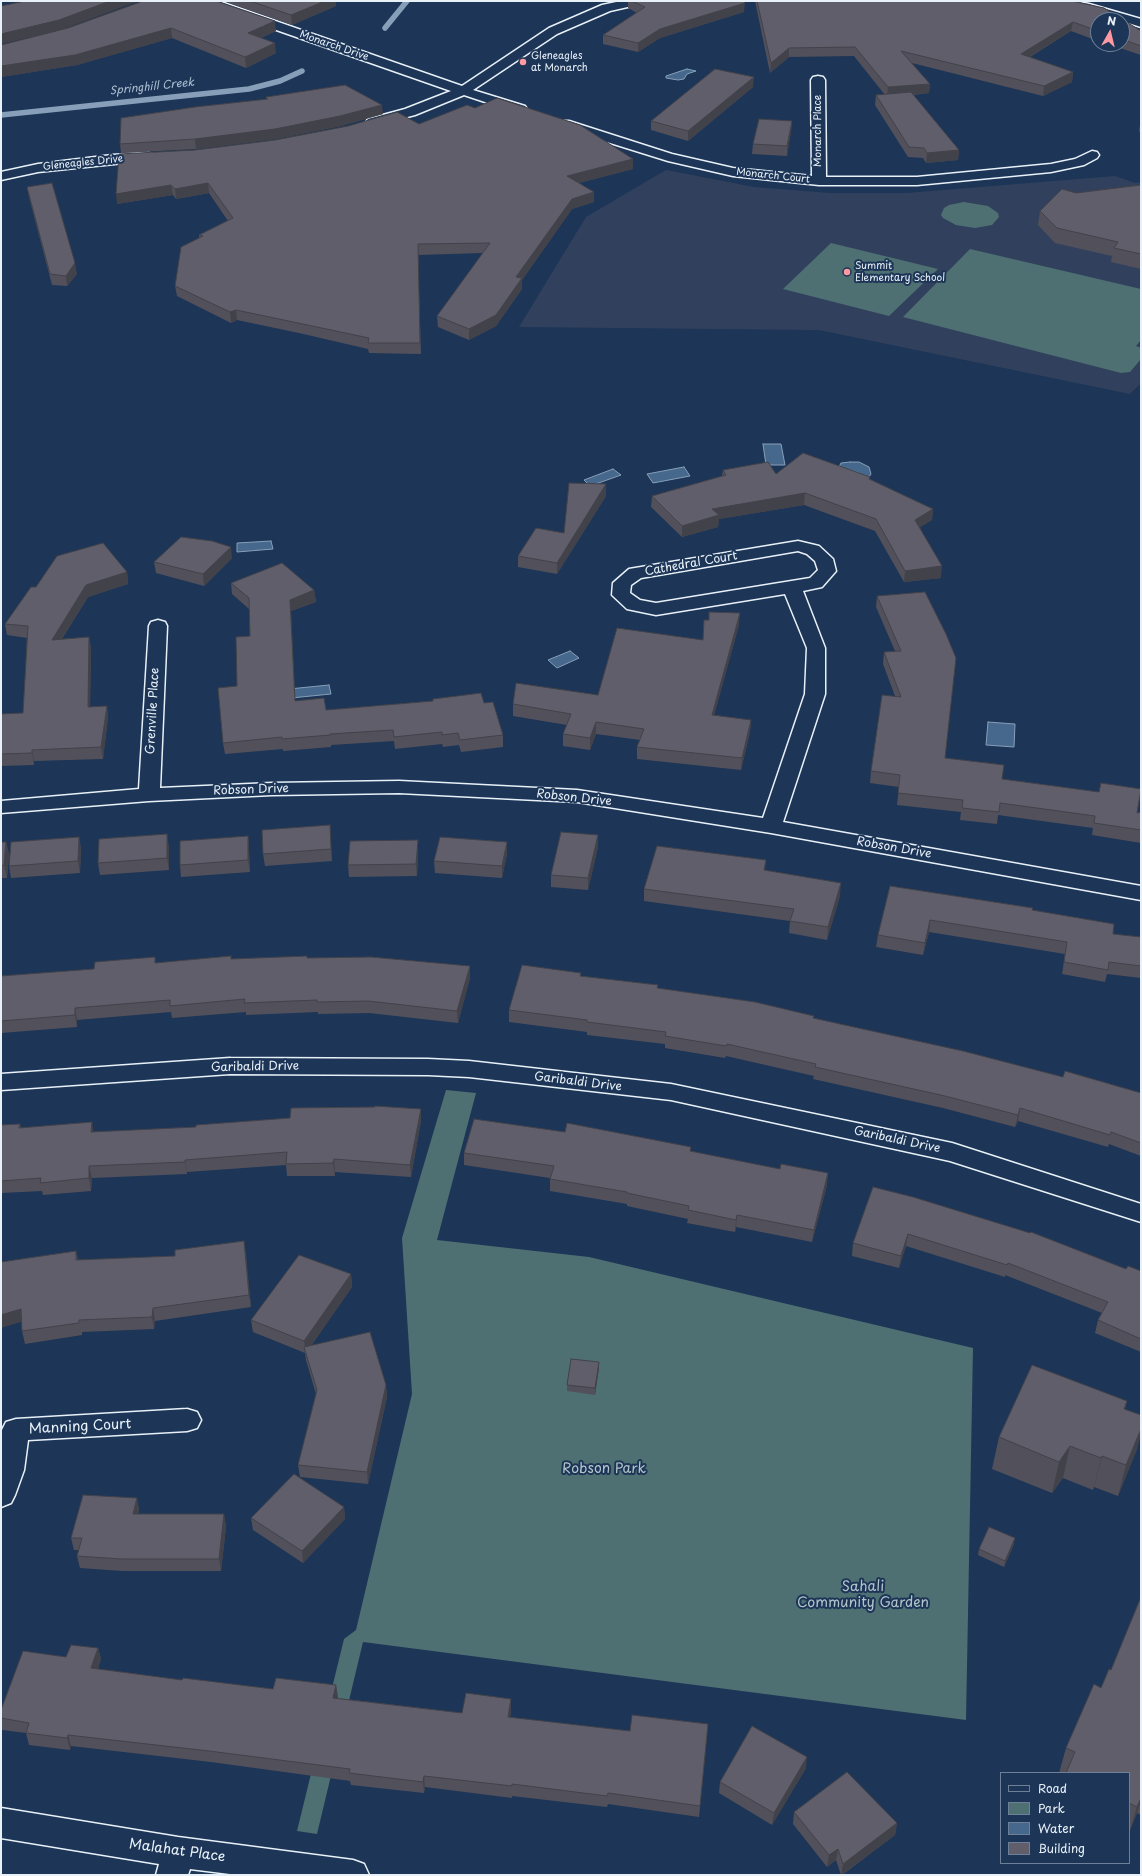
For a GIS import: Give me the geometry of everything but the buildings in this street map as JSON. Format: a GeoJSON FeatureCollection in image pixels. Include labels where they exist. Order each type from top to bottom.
{"type":"FeatureCollection","features":[{"type":"Feature","properties":{"kind":"street","name":"Monarch Drive"},"geometry":{"type":"LineString","coordinates":[[206,1],[463,91]]}},
{"type":"Feature","properties":{"kind":"street"},"geometry":{"type":"LineString","coordinates":[[358,127],[410,112],[463,91],[553,30],[606,8],[637,1]]}},
{"type":"Feature","properties":{"kind":"street"},"geometry":{"type":"LineString","coordinates":[[1053,1],[1085,7],[1141,23]]}},
{"type":"Feature","properties":{"kind":"street","name":"Monarch Place"},"geometry":{"type":"LineString","coordinates":[[818,80],[819,181]]}},
{"type":"Feature","properties":{"kind":"street"},"geometry":{"type":"LineString","coordinates":[[463,91],[535,114]]}},
{"type":"Feature","properties":{"kind":"street","name":"Monarch Court"},"geometry":{"type":"LineString","coordinates":[[550,119],[668,157],[733,172],[819,181],[917,181],[1051,168],[1079,162],[1092,155]]}},
{"type":"Feature","properties":{"kind":"street","name":"Gleneagles Drive"},"geometry":{"type":"LineString","coordinates":[[1,176],[45,167],[112,159],[160,156]]}},
{"type":"Feature","properties":{"kind":"street","name":"Cathedral Court"},"geometry":{"type":"LineString","coordinates":[[798,546],[813,550],[824,559],[827,571],[816,583],[792,587],[656,609],[634,605],[621,595],[622,583],[635,574],[798,546]]}},
{"type":"Feature","properties":{"kind":"street"},"geometry":{"type":"LineString","coordinates":[[771,826],[815,694],[816,648],[792,587]]}},
{"type":"Feature","properties":{"kind":"street","name":"Grenville Place"},"geometry":{"type":"LineString","coordinates":[[149,795],[158,626]]}},
{"type":"Feature","properties":{"kind":"street","name":"Robson Drive"},"geometry":{"type":"LineString","coordinates":[[1,807],[149,795],[272,789],[399,787],[577,796],[771,826],[1141,893]]}},
{"type":"Feature","properties":{"kind":"street","name":"Garibaldi Drive"},"geometry":{"type":"LineString","coordinates":[[1,1082],[230,1066],[428,1067],[469,1069],[671,1092],[952,1152],[1141,1212]]}},
{"type":"Feature","properties":{"kind":"street","name":"Manning Court"},"geometry":{"type":"LineString","coordinates":[[1,1495],[10,1470],[16,1430],[187,1420]]}},
{"type":"Feature","properties":{"kind":"street","name":"Malahat Place"},"geometry":{"type":"LineString","coordinates":[[1,1823],[175,1863],[353,1875]]}},
{"type":"Feature","properties":{"kind":"shaded area","name":"Summit Elementary School"},"geometry":{"type":"Polygon","coordinates":[[[666,170],[754,187],[830,193],[907,193],[1115,176],[1135,183],[1141,182],[1141,383],[1130,394],[819,330],[519,327],[586,217],[666,170]]]}},
{"type":"Feature","properties":{"kind":"green space"},"geometry":{"type":"Polygon","coordinates":[[[964,202],[988,206],[998,213],[999,217],[992,225],[975,228],[956,225],[943,218],[941,215],[944,208],[949,205],[964,202]]]}},
{"type":"Feature","properties":{"kind":"green space"},"geometry":{"type":"Polygon","coordinates":[[[831,243],[938,269],[889,316],[783,289],[831,243]]]}},
{"type":"Feature","properties":{"kind":"green space"},"geometry":{"type":"Polygon","coordinates":[[[970,249],[1141,289],[1141,340],[1136,346],[1141,348],[1141,359],[1130,372],[1121,373],[903,317],[970,249]]]}},
{"type":"Feature","properties":{"kind":"green space","name":"Robson Park"},"geometry":{"type":"Polygon","coordinates":[[[446,1090],[476,1093],[437,1240],[589,1257],[973,1348],[966,1720],[363,1642],[317,1834],[297,1831],[344,1639],[356,1630],[412,1394],[402,1238],[446,1090]]]}},
{"type":"Feature","properties":{"kind":"water"},"geometry":{"type":"Polygon","coordinates":[[[687,69],[696,71],[687,74],[684,79],[678,80],[666,78],[666,76],[687,69]]]}},
{"type":"Feature","properties":{"kind":"water"},"geometry":{"type":"Polygon","coordinates":[[[763,444],[781,444],[785,465],[766,465],[763,444]]]}},
{"type":"Feature","properties":{"kind":"water"},"geometry":{"type":"Polygon","coordinates":[[[859,462],[869,467],[871,474],[869,477],[862,476],[859,473],[839,467],[841,463],[859,462]]]}},
{"type":"Feature","properties":{"kind":"water"},"geometry":{"type":"Polygon","coordinates":[[[684,467],[690,476],[653,483],[647,474],[684,467]]]}},
{"type":"Feature","properties":{"kind":"water"},"geometry":{"type":"Polygon","coordinates":[[[613,469],[621,475],[590,486],[584,480],[613,469]]]}},
{"type":"Feature","properties":{"kind":"water"},"geometry":{"type":"Polygon","coordinates":[[[271,541],[273,549],[237,552],[237,543],[271,541]]]}},
{"type":"Feature","properties":{"kind":"water"},"geometry":{"type":"Polygon","coordinates":[[[570,651],[579,658],[557,668],[548,660],[570,651]]]}},
{"type":"Feature","properties":{"kind":"water"},"geometry":{"type":"Polygon","coordinates":[[[329,685],[331,694],[291,698],[289,689],[329,685]]]}},
{"type":"Feature","properties":{"kind":"water"},"geometry":{"type":"Polygon","coordinates":[[[988,722],[1015,724],[1014,747],[986,745],[988,722]]]}},
{"type":"Feature","properties":{"kind":"waterway","name":"Springhill Creek"},"geometry":{"type":"LineString","coordinates":[[385,28],[407,1]]}},
{"type":"Feature","properties":{"kind":"waterway","name":"Springhill Creek"},"geometry":{"type":"LineString","coordinates":[[1,115],[249,89],[280,81],[302,71]]}},
{"type":"Feature","properties":{"kind":"place","name":"Gleneagles at Monarch"},"geometry":{"type":"Point","coordinates":[523,62]}},
{"type":"Feature","properties":{"kind":"place","name":"Summit Elementary School"},"geometry":{"type":"Point","coordinates":[847,272]}},
{"type":"Feature","properties":{"kind":"park label","name":"Sahali Community Garden"},"geometry":{"type":"Point","coordinates":[863,1596]}}]}
